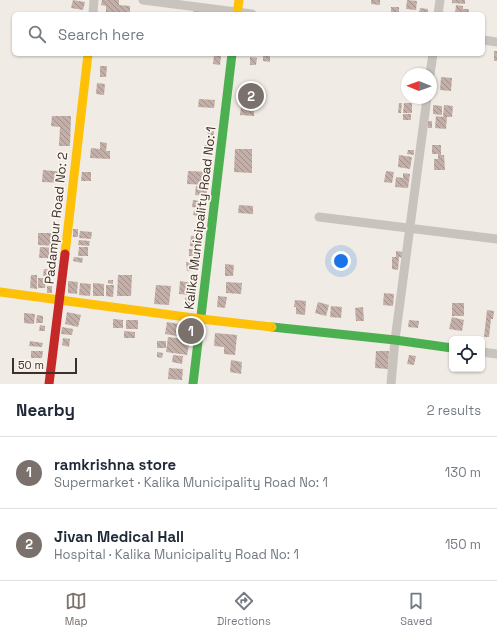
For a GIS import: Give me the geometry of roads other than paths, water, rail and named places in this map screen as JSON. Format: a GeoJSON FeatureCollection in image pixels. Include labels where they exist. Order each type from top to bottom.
{"type":"FeatureCollection","features":[{"type":"Feature","properties":{"kind":"street"},"geometry":{"type":"LineString","coordinates":[[93,12],[94,0]]}},
{"type":"Feature","properties":{"kind":"street"},"geometry":{"type":"LineString","coordinates":[[143,0],[230,12]]}},
{"type":"Feature","properties":{"kind":"street"},"geometry":{"type":"LineString","coordinates":[[237,12],[239,0]]}},
{"type":"Feature","properties":{"kind":"street"},"geometry":{"type":"LineString","coordinates":[[438,12],[440,0]]}},
{"type":"Feature","properties":{"kind":"street"},"geometry":{"type":"LineString","coordinates":[[485,40],[497,42]]}},
{"type":"Feature","properties":{"kind":"street","name":"Padampur Road No: 2"},"geometry":{"type":"LineString","coordinates":[[49,384],[88,56]]}},
{"type":"Feature","properties":{"kind":"street","name":"Kalika Municipality Road No: 1"},"geometry":{"type":"LineString","coordinates":[[193,384],[232,56]]}},
{"type":"Feature","properties":{"kind":"street"},"geometry":{"type":"LineString","coordinates":[[431,68],[433,56]]}},
{"type":"Feature","properties":{"kind":"street"},"geometry":{"type":"LineString","coordinates":[[391,384],[426,104]]}},
{"type":"Feature","properties":{"kind":"street"},"geometry":{"type":"LineString","coordinates":[[319,217],[497,239]]}},
{"type":"Feature","properties":{"kind":"street"},"geometry":{"type":"LineString","coordinates":[[0,292],[201,319],[396,340],[449,348]]}},
{"type":"Feature","properties":{"kind":"street"},"geometry":{"type":"LineString","coordinates":[[485,352],[497,354]]}},
{"type":"Feature","properties":{"kind":"place","name":"Jivan Medical Hall"},"geometry":{"type":"Point","coordinates":[251,96]}},
{"type":"Feature","properties":{"kind":"place","name":"ramkrishna store"},"geometry":{"type":"Point","coordinates":[191,331]}}]}
